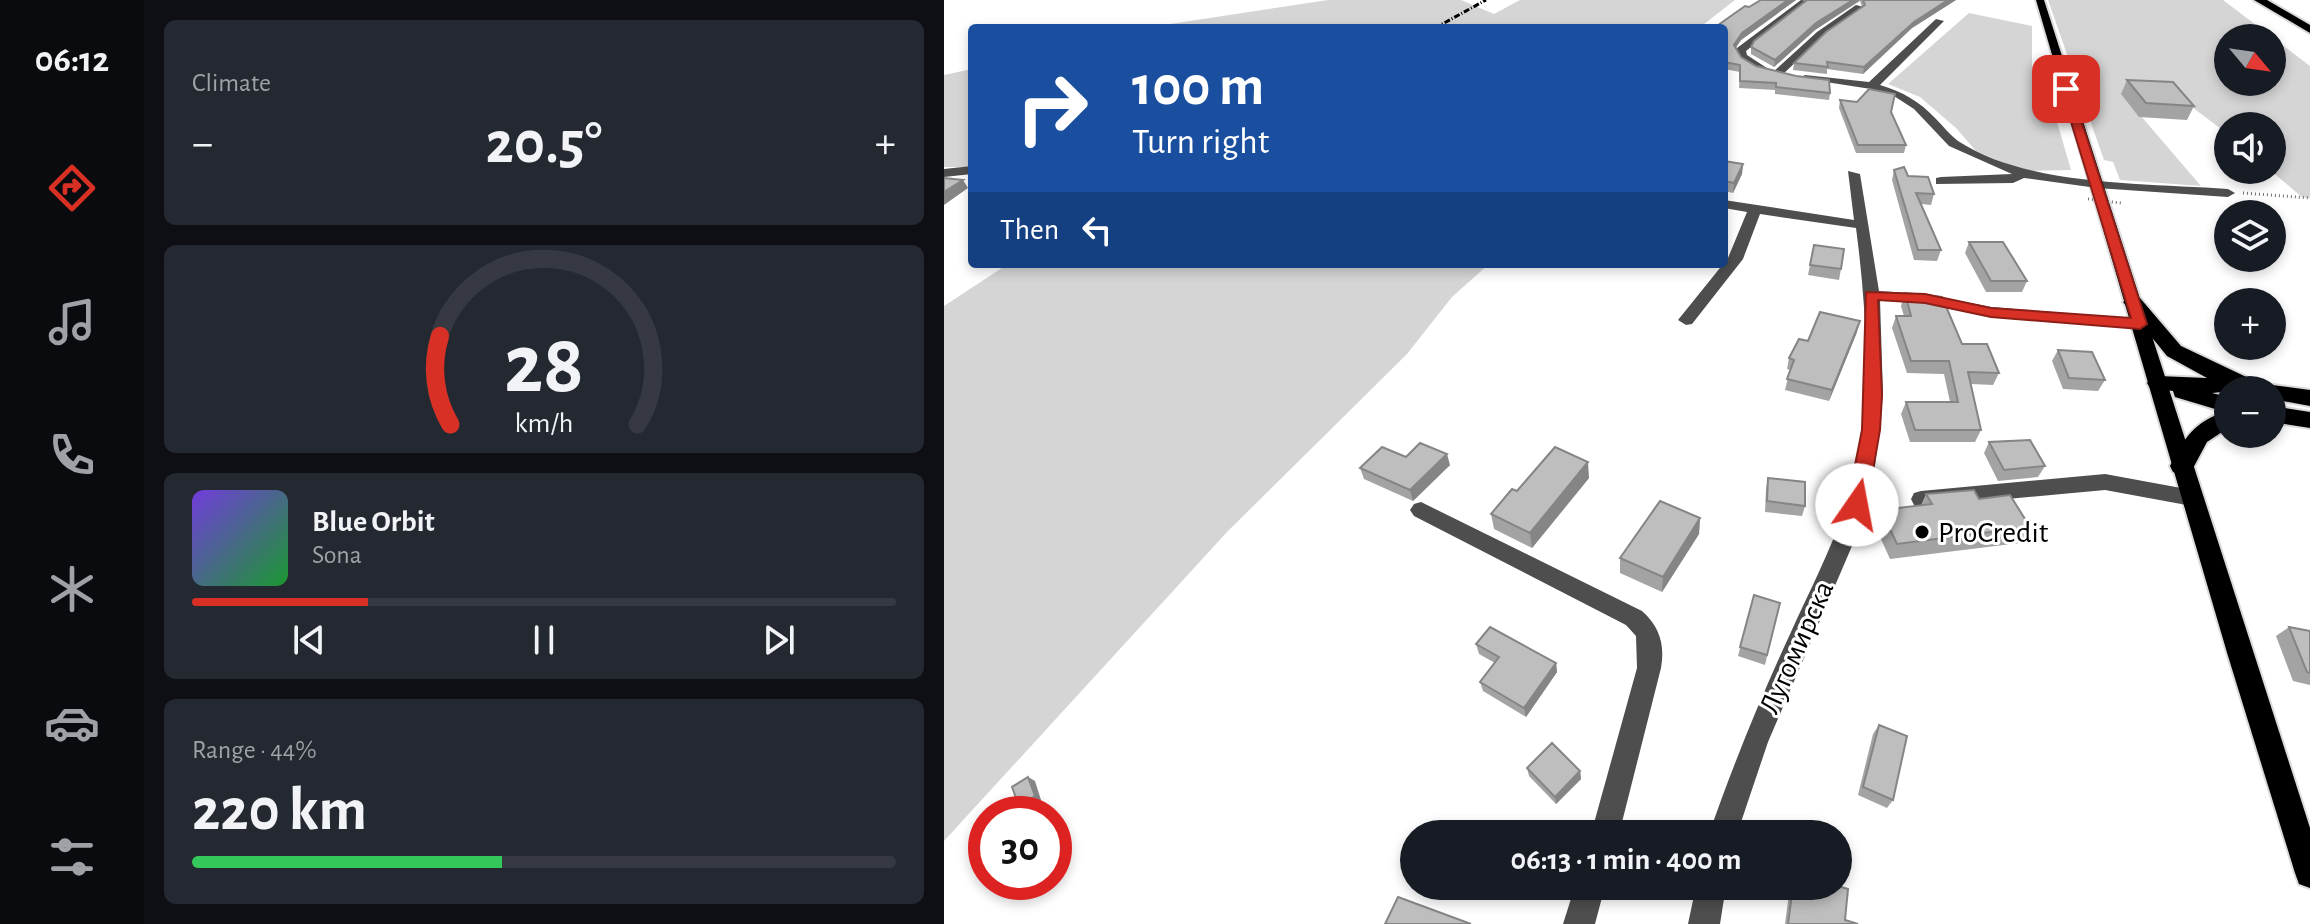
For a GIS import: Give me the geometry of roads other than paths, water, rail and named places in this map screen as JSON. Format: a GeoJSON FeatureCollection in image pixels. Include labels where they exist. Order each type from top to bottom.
{"type":"FeatureCollection","features":[{"type":"Feature","properties":{"kind":"highway"},"geometry":{"type":"LineString","coordinates":[[2282,0],[2310,16]]}},
{"type":"Feature","properties":{"kind":"highway"},"geometry":{"type":"LineString","coordinates":[[2264,3],[2310,30]]}},
{"type":"Feature","properties":{"kind":"highway"},"geometry":{"type":"LineString","coordinates":[[2264,3],[2310,37]]}},
{"type":"Feature","properties":{"kind":"highway"},"geometry":{"type":"LineString","coordinates":[[2133,302],[2174,351],[2224,376]]}},
{"type":"Feature","properties":{"kind":"highway"},"geometry":{"type":"LineString","coordinates":[[2158,383],[2214,387]]}},
{"type":"Feature","properties":{"kind":"highway"},"geometry":{"type":"LineString","coordinates":[[2158,383],[2214,401]]}},
{"type":"Feature","properties":{"kind":"highway"},"geometry":{"type":"LineString","coordinates":[[2286,394],[2310,398]]}},
{"type":"Feature","properties":{"kind":"highway"},"geometry":{"type":"LineString","coordinates":[[2286,416],[2310,420]]}},
{"type":"Feature","properties":{"kind":"highway"},"geometry":{"type":"LineString","coordinates":[[2182,466],[2194,439],[2214,424]]}},
{"type":"Feature","properties":{"kind":"main road"},"geometry":{"type":"LineString","coordinates":[[2040,0],[2310,873]]}},
{"type":"Feature","properties":{"kind":"street"},"geometry":{"type":"LineString","coordinates":[[1805,1],[1741,50],[1742,56],[1756,67],[1777,74],[1872,86],[1906,99],[1961,147],[2022,174],[2097,184],[2228,193]]}},
{"type":"Feature","properties":{"kind":"street"},"geometry":{"type":"LineString","coordinates":[[1777,74],[1820,34],[1859,7]]}},
{"type":"Feature","properties":{"kind":"street"},"geometry":{"type":"LineString","coordinates":[[1872,86],[1939,21]]}},
{"type":"Feature","properties":{"kind":"street"},"geometry":{"type":"LineString","coordinates":[[944,173],[968,170]]}},
{"type":"Feature","properties":{"kind":"street","name":"Лугомирска"},"geometry":{"type":"LineString","coordinates":[[1728,820],[1755,741],[1857,505],[1874,395],[1871,295],[1853,174]]}},
{"type":"Feature","properties":{"kind":"street"},"geometry":{"type":"LineString","coordinates":[[1941,181],[2016,179],[2022,174]]}},
{"type":"Feature","properties":{"kind":"street"},"geometry":{"type":"LineString","coordinates":[[1728,205],[1862,225]]}},
{"type":"Feature","properties":{"kind":"street"},"geometry":{"type":"LineString","coordinates":[[1728,268],[1735,259],[1755,209]]}},
{"type":"Feature","properties":{"kind":"street"},"geometry":{"type":"LineString","coordinates":[[1686,320],[1728,268]]}},
{"type":"Feature","properties":{"kind":"street"},"geometry":{"type":"LineString","coordinates":[[1871,295],[1925,299],[1991,312],[2140,324]]}},
{"type":"Feature","properties":{"kind":"street"},"geometry":{"type":"LineString","coordinates":[[1921,499],[2105,482],[2192,498]]}},
{"type":"Feature","properties":{"kind":"street"},"geometry":{"type":"LineString","coordinates":[[1421,510],[1634,618],[1648,629],[1652,647],[1649,668],[1609,820]]}},
{"type":"Feature","properties":{"kind":"street"},"geometry":{"type":"LineString","coordinates":[[1579,924],[1586,900]]}},
{"type":"Feature","properties":{"kind":"street"},"geometry":{"type":"LineString","coordinates":[[1704,924],[1708,900]]}},
{"type":"Feature","properties":{"kind":"railway"},"geometry":{"type":"LineString","coordinates":[[1442,24],[1486,0]]}},
{"type":"Feature","properties":{"kind":"place","name":"ProCredit"},"geometry":{"type":"Point","coordinates":[1922,532]}}]}
